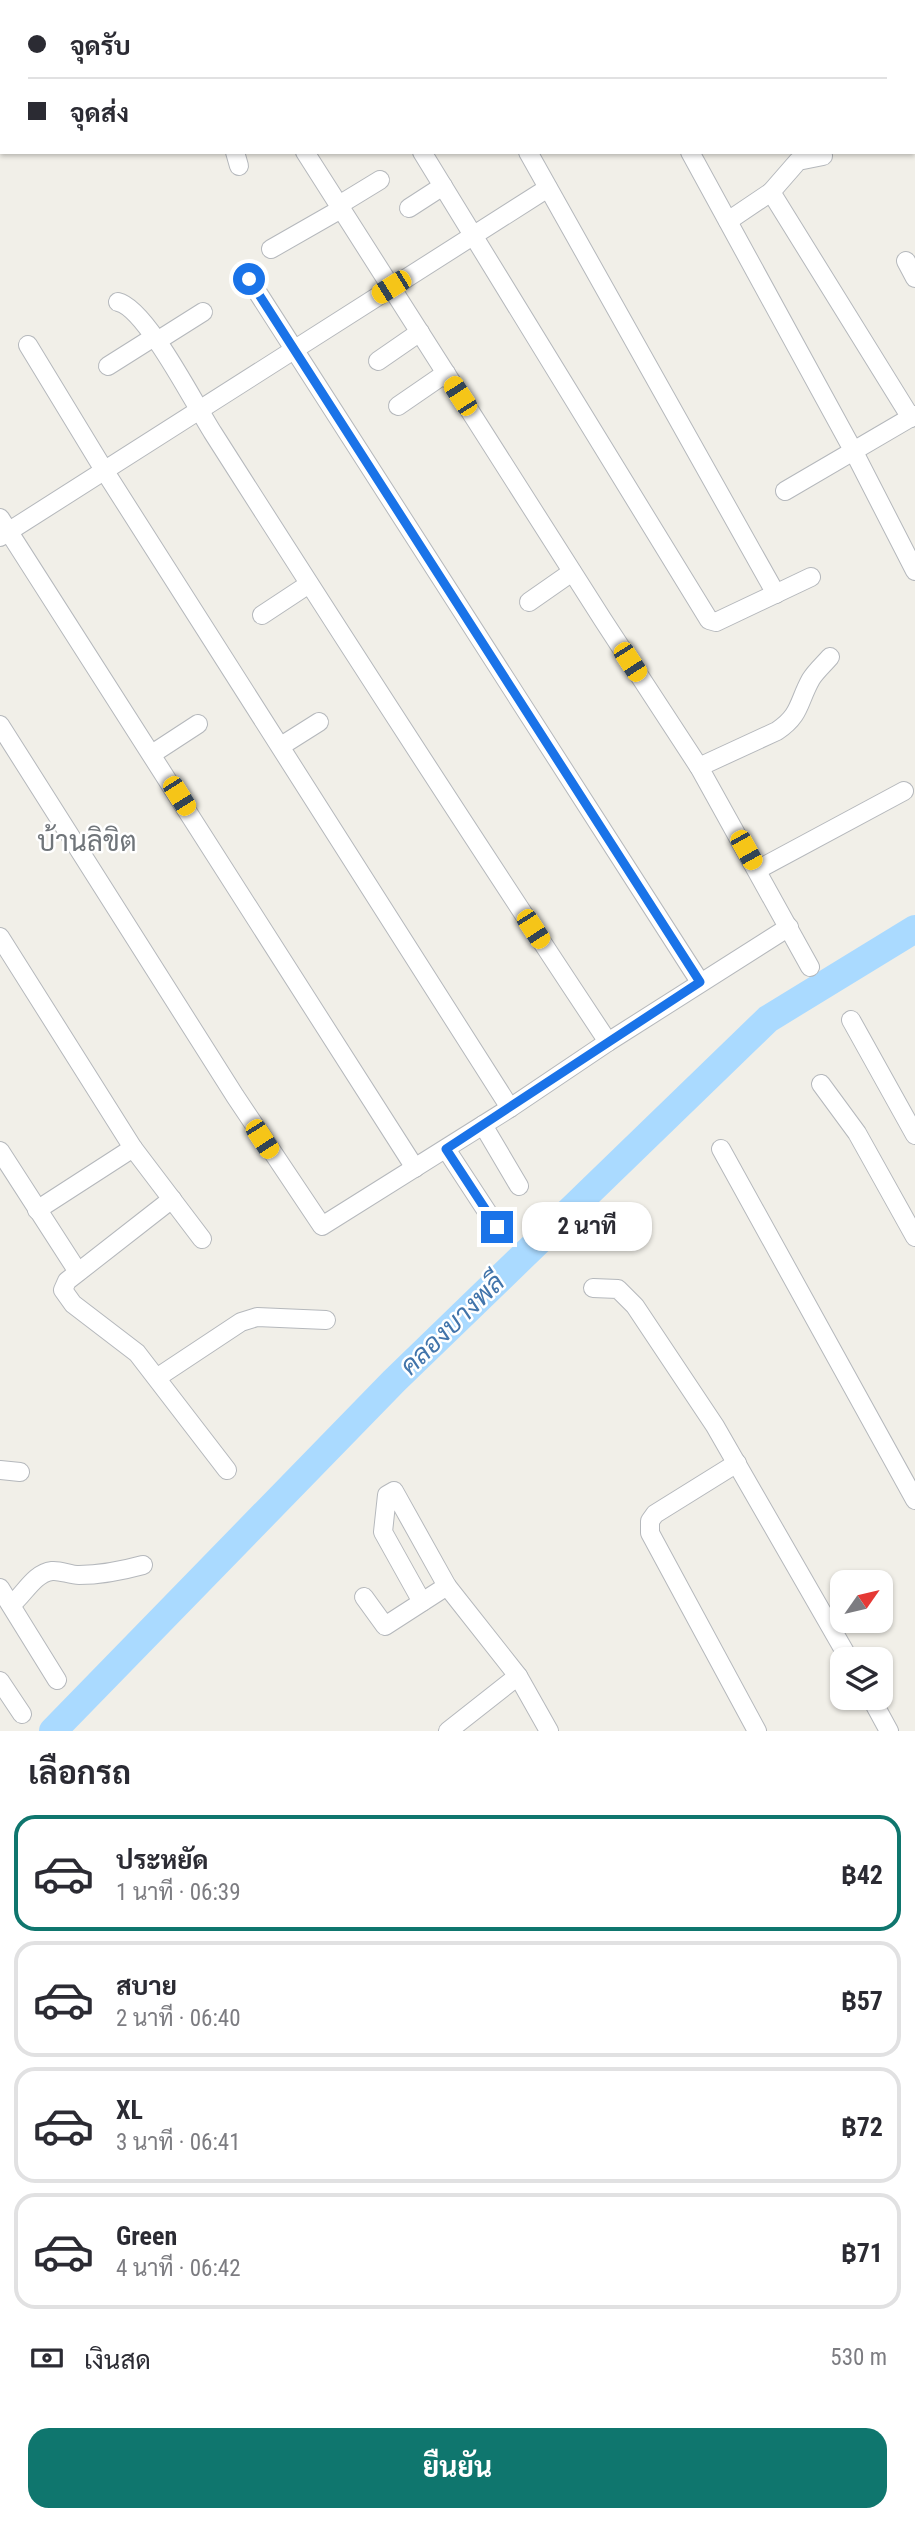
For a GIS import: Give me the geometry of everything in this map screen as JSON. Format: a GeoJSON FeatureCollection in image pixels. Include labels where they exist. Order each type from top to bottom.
{"type":"FeatureCollection","features":[{"type":"Feature","properties":{"kind":"street"},"geometry":{"type":"LineString","coordinates":[[306,154],[699,767],[810,967]]}},
{"type":"Feature","properties":{"kind":"street"},"geometry":{"type":"LineString","coordinates":[[423,154],[709,620],[716,622],[811,577]]}},
{"type":"Feature","properties":{"kind":"street"},"geometry":{"type":"LineString","coordinates":[[529,154],[776,594]]}},
{"type":"Feature","properties":{"kind":"street"},"geometry":{"type":"LineString","coordinates":[[692,154],[854,452],[915,571]]}},
{"type":"Feature","properties":{"kind":"street"},"geometry":{"type":"LineString","coordinates":[[728,221],[771,192],[798,161],[823,156]]}},
{"type":"Feature","properties":{"kind":"street"},"geometry":{"type":"LineString","coordinates":[[271,249],[380,180]]}},
{"type":"Feature","properties":{"kind":"street"},"geometry":{"type":"LineString","coordinates":[[409,208],[443,186]]}},
{"type":"Feature","properties":{"kind":"street"},"geometry":{"type":"LineString","coordinates":[[415,1168],[152,754],[3,529],[104,470],[548,188]]}},
{"type":"Feature","properties":{"kind":"street"},"geometry":{"type":"LineString","coordinates":[[771,192],[913,416],[785,491]]}},
{"type":"Feature","properties":{"kind":"street"},"geometry":{"type":"LineString","coordinates":[[906,261],[915,278]]}},
{"type":"Feature","properties":{"kind":"street"},"geometry":{"type":"LineString","coordinates":[[249,279],[700,982]]}},
{"type":"Feature","properties":{"kind":"street"},"geometry":{"type":"LineString","coordinates":[[118,302],[131,308],[155,339],[443,794],[608,1042]]}},
{"type":"Feature","properties":{"kind":"street"},"geometry":{"type":"LineString","coordinates":[[108,366],[204,312]]}},
{"type":"Feature","properties":{"kind":"street"},"geometry":{"type":"LineString","coordinates":[[378,360],[420,332]]}},
{"type":"Feature","properties":{"kind":"street"},"geometry":{"type":"LineString","coordinates":[[28,345],[104,470],[510,1108]]}},
{"type":"Feature","properties":{"kind":"street"},"geometry":{"type":"LineString","coordinates":[[398,406],[446,373]]}},
{"type":"Feature","properties":{"kind":"street"},"geometry":{"type":"LineString","coordinates":[[529,602],[572,572]]}},
{"type":"Feature","properties":{"kind":"street"},"geometry":{"type":"LineString","coordinates":[[262,615],[309,584]]}},
{"type":"Feature","properties":{"kind":"street"},"geometry":{"type":"LineString","coordinates":[[699,767],[777,731],[788,723],[794,717],[812,679],[830,657]]}},
{"type":"Feature","properties":{"kind":"street"},"geometry":{"type":"LineString","coordinates":[[281,746],[318,722]]}},
{"type":"Feature","properties":{"kind":"street"},"geometry":{"type":"LineString","coordinates":[[152,754],[198,724]]}},
{"type":"Feature","properties":{"kind":"street"},"geometry":{"type":"LineString","coordinates":[[0,725],[318,1224],[327,1225],[680,998],[700,982],[789,928]]}},
{"type":"Feature","properties":{"kind":"street"},"geometry":{"type":"LineString","coordinates":[[757,870],[904,791]]}},
{"type":"Feature","properties":{"kind":"street"},"geometry":{"type":"LineString","coordinates":[[0,937],[133,1148],[202,1239]]}},
{"type":"Feature","properties":{"kind":"street"},"geometry":{"type":"LineString","coordinates":[[851,1020],[915,1135]]}},
{"type":"Feature","properties":{"kind":"street"},"geometry":{"type":"LineString","coordinates":[[821,1084],[857,1133],[915,1237]]}},
{"type":"Feature","properties":{"kind":"street"},"geometry":{"type":"LineString","coordinates":[[482,1125],[519,1186]]}},
{"type":"Feature","properties":{"kind":"street"},"geometry":{"type":"LineString","coordinates":[[37,1210],[133,1148]]}},
{"type":"Feature","properties":{"kind":"street"},"geometry":{"type":"LineString","coordinates":[[446,1149],[497,1227]]}},
{"type":"Feature","properties":{"kind":"street"},"geometry":{"type":"LineString","coordinates":[[720,1149],[915,1500]]}},
{"type":"Feature","properties":{"kind":"street"},"geometry":{"type":"LineString","coordinates":[[0,1151],[78,1272]]}},
{"type":"Feature","properties":{"kind":"street"},"geometry":{"type":"LineString","coordinates":[[172,1199],[67,1281],[64,1290],[73,1304],[137,1353],[227,1470]]}},
{"type":"Feature","properties":{"kind":"street"},"geometry":{"type":"LineString","coordinates":[[593,1288],[618,1289],[635,1306],[715,1426],[842,1647]]}},
{"type":"Feature","properties":{"kind":"street"},"geometry":{"type":"LineString","coordinates":[[158,1377],[241,1322],[257,1317],[326,1320]]}},
{"type":"Feature","properties":{"kind":"street"},"geometry":{"type":"LineString","coordinates":[[737,1463],[655,1514],[650,1521],[650,1533],[757,1731]]}},
{"type":"Feature","properties":{"kind":"street"},"geometry":{"type":"LineString","coordinates":[[0,1470],[20,1472]]}},
{"type":"Feature","properties":{"kind":"street"},"geometry":{"type":"LineString","coordinates":[[422,1602],[383,1532],[387,1496],[394,1491],[447,1586],[518,1676],[549,1731]]}},
{"type":"Feature","properties":{"kind":"street"},"geometry":{"type":"LineString","coordinates":[[11,1605],[35,1579],[52,1571],[75,1575],[107,1574],[143,1565]]}},
{"type":"Feature","properties":{"kind":"street"},"geometry":{"type":"LineString","coordinates":[[364,1597],[385,1626],[447,1586]]}},
{"type":"Feature","properties":{"kind":"street"},"geometry":{"type":"LineString","coordinates":[[0,1588],[57,1680]]}},
{"type":"Feature","properties":{"kind":"street"},"geometry":{"type":"LineString","coordinates":[[448,1731],[518,1676]]}},
{"type":"Feature","properties":{"kind":"street"},"geometry":{"type":"LineString","coordinates":[[0,1681],[22,1714]]}},
{"type":"Feature","properties":{"kind":"street"},"geometry":{"type":"LineString","coordinates":[[877,1710],[889,1731]]}},
{"type":"Feature","properties":{"kind":"waterway","name":"คลองบางพลี"},"geometry":{"type":"LineString","coordinates":[[53,1731],[394,1381],[768,1019],[915,929]]}},
{"type":"Feature","properties":{"kind":"district","name":"บ้านลิขิต"},"geometry":{"type":"Point","coordinates":[87,841]}},
{"type":"Feature","properties":{"kind":"route"},"geometry":{"type":"LineString","coordinates":[[249,279],[700,982],[680,998],[446,1149],[497,1227]]}}]}
